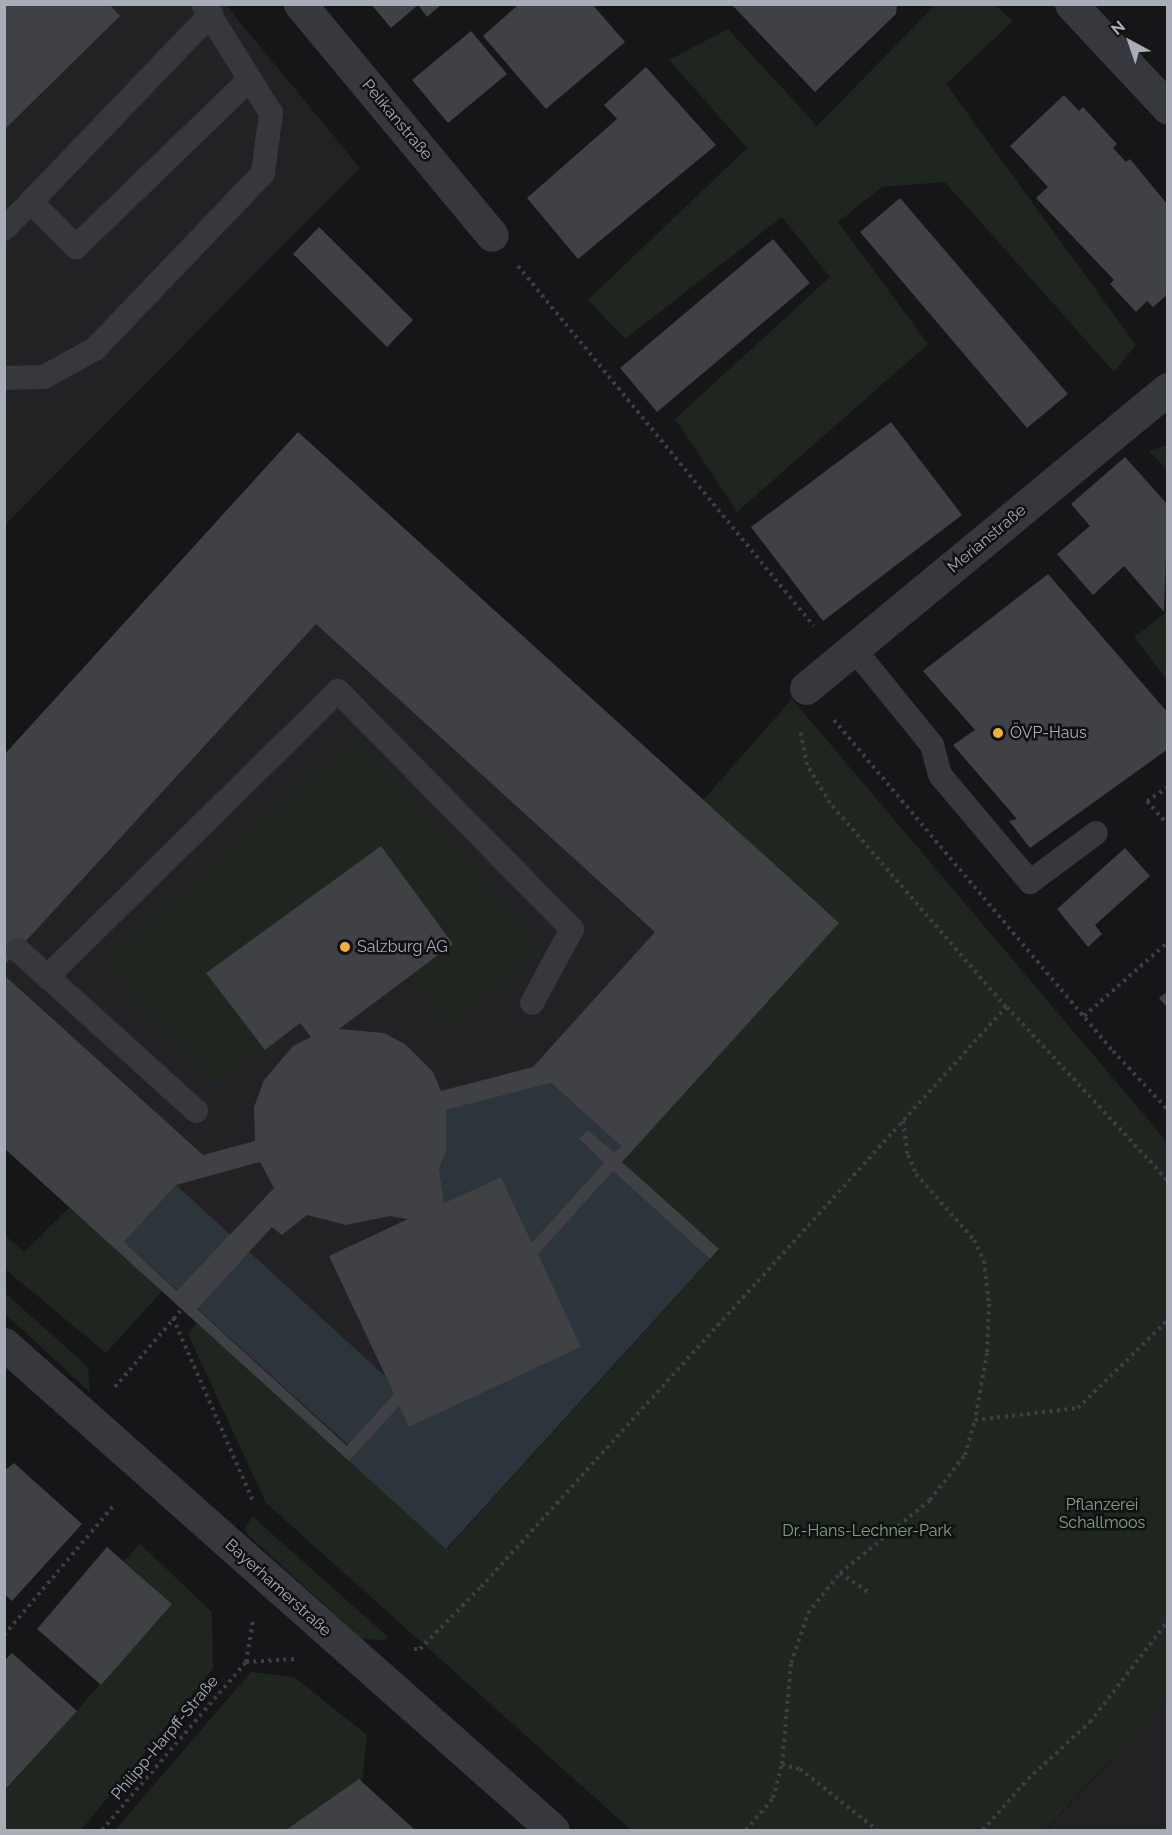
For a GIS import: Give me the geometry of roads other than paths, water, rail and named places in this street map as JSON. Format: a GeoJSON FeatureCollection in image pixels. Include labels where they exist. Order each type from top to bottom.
{"type":"FeatureCollection","features":[{"type":"Feature","properties":{"kind":"street","name":"Pelikanstraße"},"geometry":{"type":"LineString","coordinates":[[300,4],[492,236]]}},
{"type":"Feature","properties":{"kind":"street"},"geometry":{"type":"LineString","coordinates":[[1071,4],[1167,108]]}},
{"type":"Feature","properties":{"kind":"street","name":"Merianstraße"},"geometry":{"type":"LineString","coordinates":[[806,688],[1167,389]]}},
{"type":"Feature","properties":{"kind":"street","name":"Bayerhamerstraße"},"geometry":{"type":"LineString","coordinates":[[4,1344],[553,1830]]}},
{"type":"Feature","properties":{"kind":"lane"},"geometry":{"type":"LineString","coordinates":[[4,229],[207,9],[271,113],[264,173],[95,350],[44,377],[4,378]]}},
{"type":"Feature","properties":{"kind":"lane"},"geometry":{"type":"LineString","coordinates":[[31,202],[76,247],[250,79]]}},
{"type":"Feature","properties":{"kind":"lane"},"geometry":{"type":"LineString","coordinates":[[854,649],[932,745],[940,775],[1030,882],[1096,833]]}},
{"type":"Feature","properties":{"kind":"lane"},"geometry":{"type":"LineString","coordinates":[[47,977],[338,691],[572,929],[532,1003]]}},
{"type":"Feature","properties":{"kind":"lane"},"geometry":{"type":"LineString","coordinates":[[18,950],[196,1111]]}},
{"type":"Feature","properties":{"kind":"place","name":"ÖVP-Haus"},"geometry":{"type":"Point","coordinates":[998,733]}},
{"type":"Feature","properties":{"kind":"place","name":"Salzburg AG"},"geometry":{"type":"Point","coordinates":[345,947]}},
{"type":"Feature","properties":{"kind":"park label","name":"Pflanzerei Schallmoos"},"geometry":{"type":"Point","coordinates":[1102,1514]}},
{"type":"Feature","properties":{"kind":"park label","name":"Dr.-Hans-Lechner-Park"},"geometry":{"type":"Point","coordinates":[867,1531]}}]}
